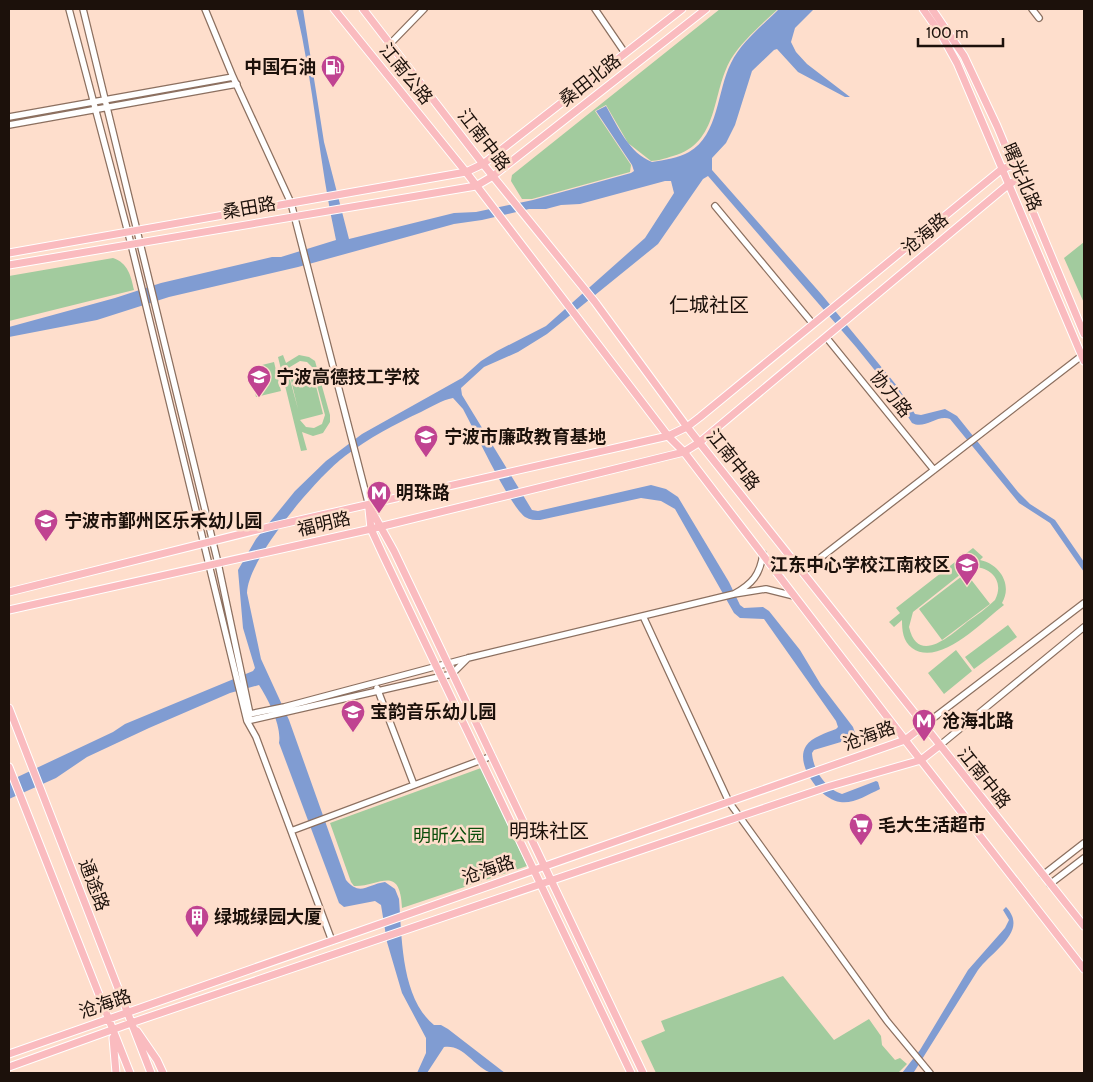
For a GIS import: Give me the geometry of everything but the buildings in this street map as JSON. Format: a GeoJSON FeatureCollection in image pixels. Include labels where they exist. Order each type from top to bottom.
{"type":"FeatureCollection","features":[{"type":"Feature","properties":{"kind":"main road","name":"江南公路"},"geometry":{"type":"LineString","coordinates":[[334,9],[492,206]]}},
{"type":"Feature","properties":{"kind":"main road","name":"江南中路"},"geometry":{"type":"LineString","coordinates":[[363,9],[483,164],[595,302],[687,427],[1084,926]]}},
{"type":"Feature","properties":{"kind":"main road","name":"桑田北路"},"geometry":{"type":"LineString","coordinates":[[483,164],[682,9]]}},
{"type":"Feature","properties":{"kind":"main road","name":"桑田北路"},"geometry":{"type":"LineString","coordinates":[[493,176],[706,9]]}},
{"type":"Feature","properties":{"kind":"main road","name":"曙光北路"},"geometry":{"type":"LineString","coordinates":[[922,9],[942,36],[957,63],[1083,357]]}},
{"type":"Feature","properties":{"kind":"main road","name":"曙光北路"},"geometry":{"type":"LineString","coordinates":[[932,9],[964,56],[1013,164],[1084,334]]}},
{"type":"Feature","properties":{"kind":"main road","name":"桑田路"},"geometry":{"type":"LineString","coordinates":[[9,253],[466,172],[483,164]]}},
{"type":"Feature","properties":{"kind":"main road","name":"福明路"},"geometry":{"type":"LineString","coordinates":[[9,592],[204,543],[668,436],[687,427],[1002,169],[1013,164]]}},
{"type":"Feature","properties":{"kind":"main road","name":"桑田路"},"geometry":{"type":"LineString","coordinates":[[9,265],[295,215],[476,186],[493,176]]}},
{"type":"Feature","properties":{"kind":"main road","name":"沧海路"},"geometry":{"type":"LineString","coordinates":[[826,337],[1009,184],[1019,179]]}},
{"type":"Feature","properties":{"kind":"main road","name":"江南中路"},"geometry":{"type":"LineString","coordinates":[[492,206],[668,436],[684,452],[1084,969]]}},
{"type":"Feature","properties":{"kind":"main road","name":"福明路"},"geometry":{"type":"LineString","coordinates":[[9,610],[371,529],[684,452],[700,442],[826,337]]}},
{"type":"Feature","properties":{"kind":"main road"},"geometry":{"type":"LineString","coordinates":[[369,506],[381,526],[546,866],[643,1073]]}},
{"type":"Feature","properties":{"kind":"main road"},"geometry":{"type":"LineString","coordinates":[[369,506],[371,529],[631,1073]]}},
{"type":"Feature","properties":{"kind":"main road","name":"通途路"},"geometry":{"type":"LineString","coordinates":[[9,708],[151,1073]]}},
{"type":"Feature","properties":{"kind":"main road","name":"沧海路"},"geometry":{"type":"LineString","coordinates":[[9,1054],[905,740],[923,726]]}},
{"type":"Feature","properties":{"kind":"main road","name":"沧海路"},"geometry":{"type":"LineString","coordinates":[[9,1067],[131,1023],[827,787],[921,760],[939,746]]}},
{"type":"Feature","properties":{"kind":"main road","name":"通途路"},"geometry":{"type":"LineString","coordinates":[[10,770],[130,1073]]}},
{"type":"Feature","properties":{"kind":"main road"},"geometry":{"type":"LineString","coordinates":[[131,1023],[157,1060],[163,1073]]}},
{"type":"Feature","properties":{"kind":"main road"},"geometry":{"type":"LineString","coordinates":[[113,1030],[116,1073]]}},
{"type":"Feature","properties":{"kind":"street"},"geometry":{"type":"LineString","coordinates":[[69,9],[128,232],[204,543],[237,668]]}},
{"type":"Feature","properties":{"kind":"street"},"geometry":{"type":"LineString","coordinates":[[83,9],[213,541],[247,721],[256,737],[332,941]]}},
{"type":"Feature","properties":{"kind":"street"},"geometry":{"type":"LineString","coordinates":[[205,9],[233,78],[295,215],[369,506]]}},
{"type":"Feature","properties":{"kind":"street"},"geometry":{"type":"LineString","coordinates":[[390,44],[424,9]]}},
{"type":"Feature","properties":{"kind":"street"},"geometry":{"type":"LineString","coordinates":[[595,9],[625,53]]}},
{"type":"Feature","properties":{"kind":"street"},"geometry":{"type":"LineString","coordinates":[[1032,9],[1039,18]]}},
{"type":"Feature","properties":{"kind":"street"},"geometry":{"type":"LineString","coordinates":[[9,117],[233,78]]}},
{"type":"Feature","properties":{"kind":"street"},"geometry":{"type":"LineString","coordinates":[[9,125],[236,84]]}},
{"type":"Feature","properties":{"kind":"street"},"geometry":{"type":"LineString","coordinates":[[716,206],[813,324]]}},
{"type":"Feature","properties":{"kind":"street","name":"协力路"},"geometry":{"type":"LineString","coordinates":[[826,337],[934,470]]}},
{"type":"Feature","properties":{"kind":"street"},"geometry":{"type":"LineString","coordinates":[[802,572],[981,433],[1083,357]]}},
{"type":"Feature","properties":{"kind":"street"},"geometry":{"type":"LineString","coordinates":[[733,594],[748,586],[758,574],[763,554]]}},
{"type":"Feature","properties":{"kind":"street"},"geometry":{"type":"LineString","coordinates":[[286,710],[468,658],[733,594],[766,589],[795,597]]}},
{"type":"Feature","properties":{"kind":"street","name":"沧海路"},"geometry":{"type":"LineString","coordinates":[[923,726],[1084,603]]}},
{"type":"Feature","properties":{"kind":"street"},"geometry":{"type":"LineString","coordinates":[[643,616],[729,802],[887,1021],[930,1073]]}},
{"type":"Feature","properties":{"kind":"street","name":"沧海路"},"geometry":{"type":"LineString","coordinates":[[939,746],[1084,627]]}},
{"type":"Feature","properties":{"kind":"street"},"geometry":{"type":"LineString","coordinates":[[247,721],[263,715],[452,674],[468,658]]}},
{"type":"Feature","properties":{"kind":"street"},"geometry":{"type":"LineString","coordinates":[[375,684],[414,785]]}},
{"type":"Feature","properties":{"kind":"street"},"geometry":{"type":"LineString","coordinates":[[242,692],[250,714],[247,721]]}},
{"type":"Feature","properties":{"kind":"street"},"geometry":{"type":"LineString","coordinates":[[250,714],[263,715]]}},
{"type":"Feature","properties":{"kind":"street"},"geometry":{"type":"LineString","coordinates":[[290,831],[492,756]]}},
{"type":"Feature","properties":{"kind":"street"},"geometry":{"type":"LineString","coordinates":[[1043,875],[1084,844]]}},
{"type":"Feature","properties":{"kind":"street"},"geometry":{"type":"LineString","coordinates":[[1050,884],[1084,858]]}},
{"type":"Feature","properties":{"kind":"green space"},"geometry":{"type":"Polygon","coordinates":[[[720,9],[778,9],[759,26],[731,59],[707,129],[699,140],[688,149],[673,156],[651,161],[628,143],[606,105],[595,111],[631,165],[630,172],[532,199],[522,199],[511,181],[512,175],[720,9]]]}},
{"type":"Feature","properties":{"kind":"green space"},"geometry":{"type":"Polygon","coordinates":[[[1084,242],[1084,303],[1064,258],[1084,242]]]}},
{"type":"Feature","properties":{"kind":"green space"},"geometry":{"type":"Polygon","coordinates":[[[113,258],[125,267],[130,275],[134,290],[9,321],[9,276],[113,258]]]}},
{"type":"Feature","properties":{"kind":"green space"},"geometry":{"type":"Polygon","coordinates":[[[283,355],[286,363],[299,355],[309,357],[315,361],[330,415],[330,422],[323,433],[313,436],[302,432],[307,450],[301,451],[278,357],[283,355]],[[300,361],[290,367],[289,376],[298,409],[290,376],[312,370],[323,414],[300,420],[306,427],[314,428],[322,424],[325,415],[312,367],[307,362],[300,361]]]}},
{"type":"Feature","properties":{"kind":"green space"},"geometry":{"type":"Polygon","coordinates":[[[274,362],[281,391],[256,397],[250,368],[274,362]]]}},
{"type":"Feature","properties":{"kind":"green space"},"geometry":{"type":"Polygon","coordinates":[[[973,548],[983,557],[980,560],[987,562],[998,570],[1005,582],[1005,596],[1002,603],[1004,605],[960,640],[935,652],[923,653],[909,645],[904,636],[902,620],[894,627],[889,622],[900,613],[896,608],[973,548]],[[975,567],[966,570],[913,612],[909,627],[913,639],[927,646],[944,640],[995,600],[998,588],[995,577],[992,573],[975,567]]]}},
{"type":"Feature","properties":{"kind":"green space"},"geometry":{"type":"Polygon","coordinates":[[[966,573],[990,604],[942,640],[919,609],[966,573]]]}},
{"type":"Feature","properties":{"kind":"green space"},"geometry":{"type":"Polygon","coordinates":[[[1008,625],[1017,637],[974,669],[965,657],[1008,625]]]}},
{"type":"Feature","properties":{"kind":"green space"},"geometry":{"type":"Polygon","coordinates":[[[956,650],[972,671],[944,694],[928,673],[956,650]]]}},
{"type":"Feature","properties":{"kind":"green space","name":"明昕公园"},"geometry":{"type":"Polygon","coordinates":[[[481,768],[527,866],[402,908],[400,894],[393,882],[387,880],[354,886],[330,823],[481,768]]]}},
{"type":"Feature","properties":{"kind":"green space"},"geometry":{"type":"Polygon","coordinates":[[[783,976],[834,1040],[869,1019],[881,1036],[882,1045],[895,1060],[900,1058],[907,1064],[898,1073],[656,1073],[641,1041],[665,1031],[661,1021],[783,976]]]}},
{"type":"Feature","properties":{"kind":"water"},"geometry":{"type":"Polygon","coordinates":[[[296,9],[303,9],[324,142],[349,239],[454,213],[476,212],[533,200],[631,173],[634,171],[632,165],[596,111],[606,106],[625,138],[644,158],[652,162],[685,154],[699,144],[706,135],[716,111],[726,74],[735,55],[746,41],[779,9],[814,9],[795,28],[791,42],[796,52],[807,64],[850,97],[845,97],[798,72],[777,49],[774,50],[752,71],[735,125],[726,143],[712,158],[712,170],[822,295],[897,386],[915,414],[921,415],[945,409],[957,416],[1018,492],[1030,504],[1055,520],[1084,562],[1084,572],[1050,523],[1019,503],[950,419],[940,418],[922,425],[912,423],[890,389],[856,347],[708,176],[703,179],[658,244],[547,334],[518,352],[484,367],[461,388],[462,395],[532,510],[538,511],[651,485],[666,489],[678,497],[729,582],[740,605],[744,608],[763,607],[769,611],[800,650],[821,685],[853,727],[855,733],[851,739],[814,750],[812,753],[815,766],[821,778],[836,792],[842,794],[876,781],[880,789],[855,800],[840,802],[825,795],[811,780],[806,771],[803,753],[806,746],[815,738],[836,729],[838,727],[836,721],[764,619],[740,618],[734,613],[675,509],[661,501],[641,498],[540,520],[532,520],[525,517],[510,498],[463,409],[453,398],[445,400],[382,432],[354,449],[333,466],[286,519],[271,540],[250,578],[247,593],[261,659],[289,720],[346,880],[351,885],[360,889],[385,882],[395,889],[399,899],[405,966],[409,984],[423,1013],[434,1025],[441,1025],[448,1029],[505,1073],[489,1072],[457,1049],[444,1047],[427,1073],[417,1073],[426,1053],[426,1038],[402,993],[387,942],[381,905],[375,901],[344,907],[339,903],[279,743],[274,713],[259,685],[230,693],[149,728],[87,757],[56,778],[9,799],[9,781],[113,732],[125,724],[253,671],[255,668],[243,628],[238,570],[256,539],[295,491],[326,461],[362,434],[462,378],[481,361],[497,351],[546,326],[645,238],[674,193],[671,181],[665,181],[580,204],[561,205],[546,209],[529,209],[482,220],[454,224],[298,267],[169,297],[97,320],[9,337],[9,327],[115,298],[161,283],[272,257],[281,257],[336,240],[296,9]]]}},
{"type":"Feature","properties":{"kind":"water"},"geometry":{"type":"Polygon","coordinates":[[[1006,907],[1012,916],[1013,924],[1006,940],[978,970],[914,1072],[902,1073],[920,1050],[968,970],[1005,928],[1009,920],[1003,910],[1006,907]]]}},
{"type":"Feature","properties":{"kind":"place","name":"中国石油"},"geometry":{"type":"Point","coordinates":[333,88]}},
{"type":"Feature","properties":{"kind":"place","name":"宁波高德技工学校"},"geometry":{"type":"Point","coordinates":[259,398]}},
{"type":"Feature","properties":{"kind":"place","name":"宁波市廉政教育基地"},"geometry":{"type":"Point","coordinates":[426,458]}},
{"type":"Feature","properties":{"kind":"place","name":"明珠路"},"geometry":{"type":"Point","coordinates":[379,514]}},
{"type":"Feature","properties":{"kind":"place","name":"宁波市鄞州区乐禾幼儿园"},"geometry":{"type":"Point","coordinates":[46,542]}},
{"type":"Feature","properties":{"kind":"place","name":"江东中心学校江南校区"},"geometry":{"type":"Point","coordinates":[967,586]}},
{"type":"Feature","properties":{"kind":"place","name":"宝韵音乐幼儿园"},"geometry":{"type":"Point","coordinates":[353,733]}},
{"type":"Feature","properties":{"kind":"place","name":"沧海北路"},"geometry":{"type":"Point","coordinates":[924,742]}},
{"type":"Feature","properties":{"kind":"place","name":"毛大生活超市"},"geometry":{"type":"Point","coordinates":[861,846]}},
{"type":"Feature","properties":{"kind":"place","name":"绿城绿园大厦"},"geometry":{"type":"Point","coordinates":[197,938]}},
{"type":"Feature","properties":{"kind":"district","name":"仁城社区"},"geometry":{"type":"Point","coordinates":[709,305]}},
{"type":"Feature","properties":{"kind":"district","name":"明珠社区"},"geometry":{"type":"Point","coordinates":[549,831]}}]}
